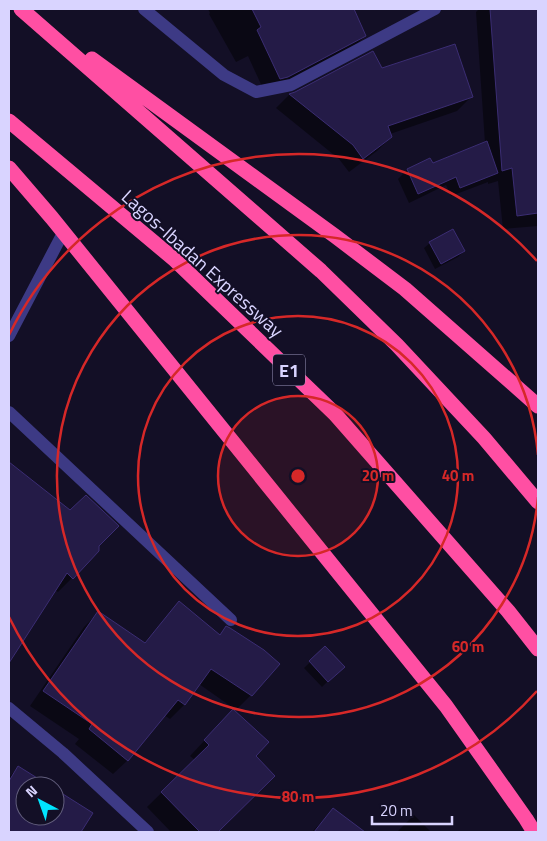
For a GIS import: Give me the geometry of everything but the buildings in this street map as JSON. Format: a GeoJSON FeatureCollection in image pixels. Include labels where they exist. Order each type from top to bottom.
{"type":"FeatureCollection","features":[{"type":"Feature","properties":{"kind":"highway"},"geometry":{"type":"LineString","coordinates":[[22,9],[398,283],[538,406]]}},
{"type":"Feature","properties":{"kind":"highway"},"geometry":{"type":"LineString","coordinates":[[22,9],[321,271],[410,359],[484,438],[538,502]]}},
{"type":"Feature","properties":{"kind":"highway","name":"Lagos-Ibadan Expressway"},"geometry":{"type":"LineString","coordinates":[[9,121],[175,260],[334,414],[508,611],[538,649]]}},
{"type":"Feature","properties":{"kind":"highway"},"geometry":{"type":"LineString","coordinates":[[9,168],[64,233],[446,706],[534,832]]}},
{"type":"Feature","properties":{"kind":"street"},"geometry":{"type":"LineString","coordinates":[[144,9],[224,75],[256,92],[291,85],[435,9]]}},
{"type":"Feature","properties":{"kind":"street"},"geometry":{"type":"LineString","coordinates":[[9,336],[64,233]]}},
{"type":"Feature","properties":{"kind":"street"},"geometry":{"type":"LineString","coordinates":[[9,412],[231,620]]}},
{"type":"Feature","properties":{"kind":"street"},"geometry":{"type":"LineString","coordinates":[[9,708],[63,753],[148,832]]}}]}
